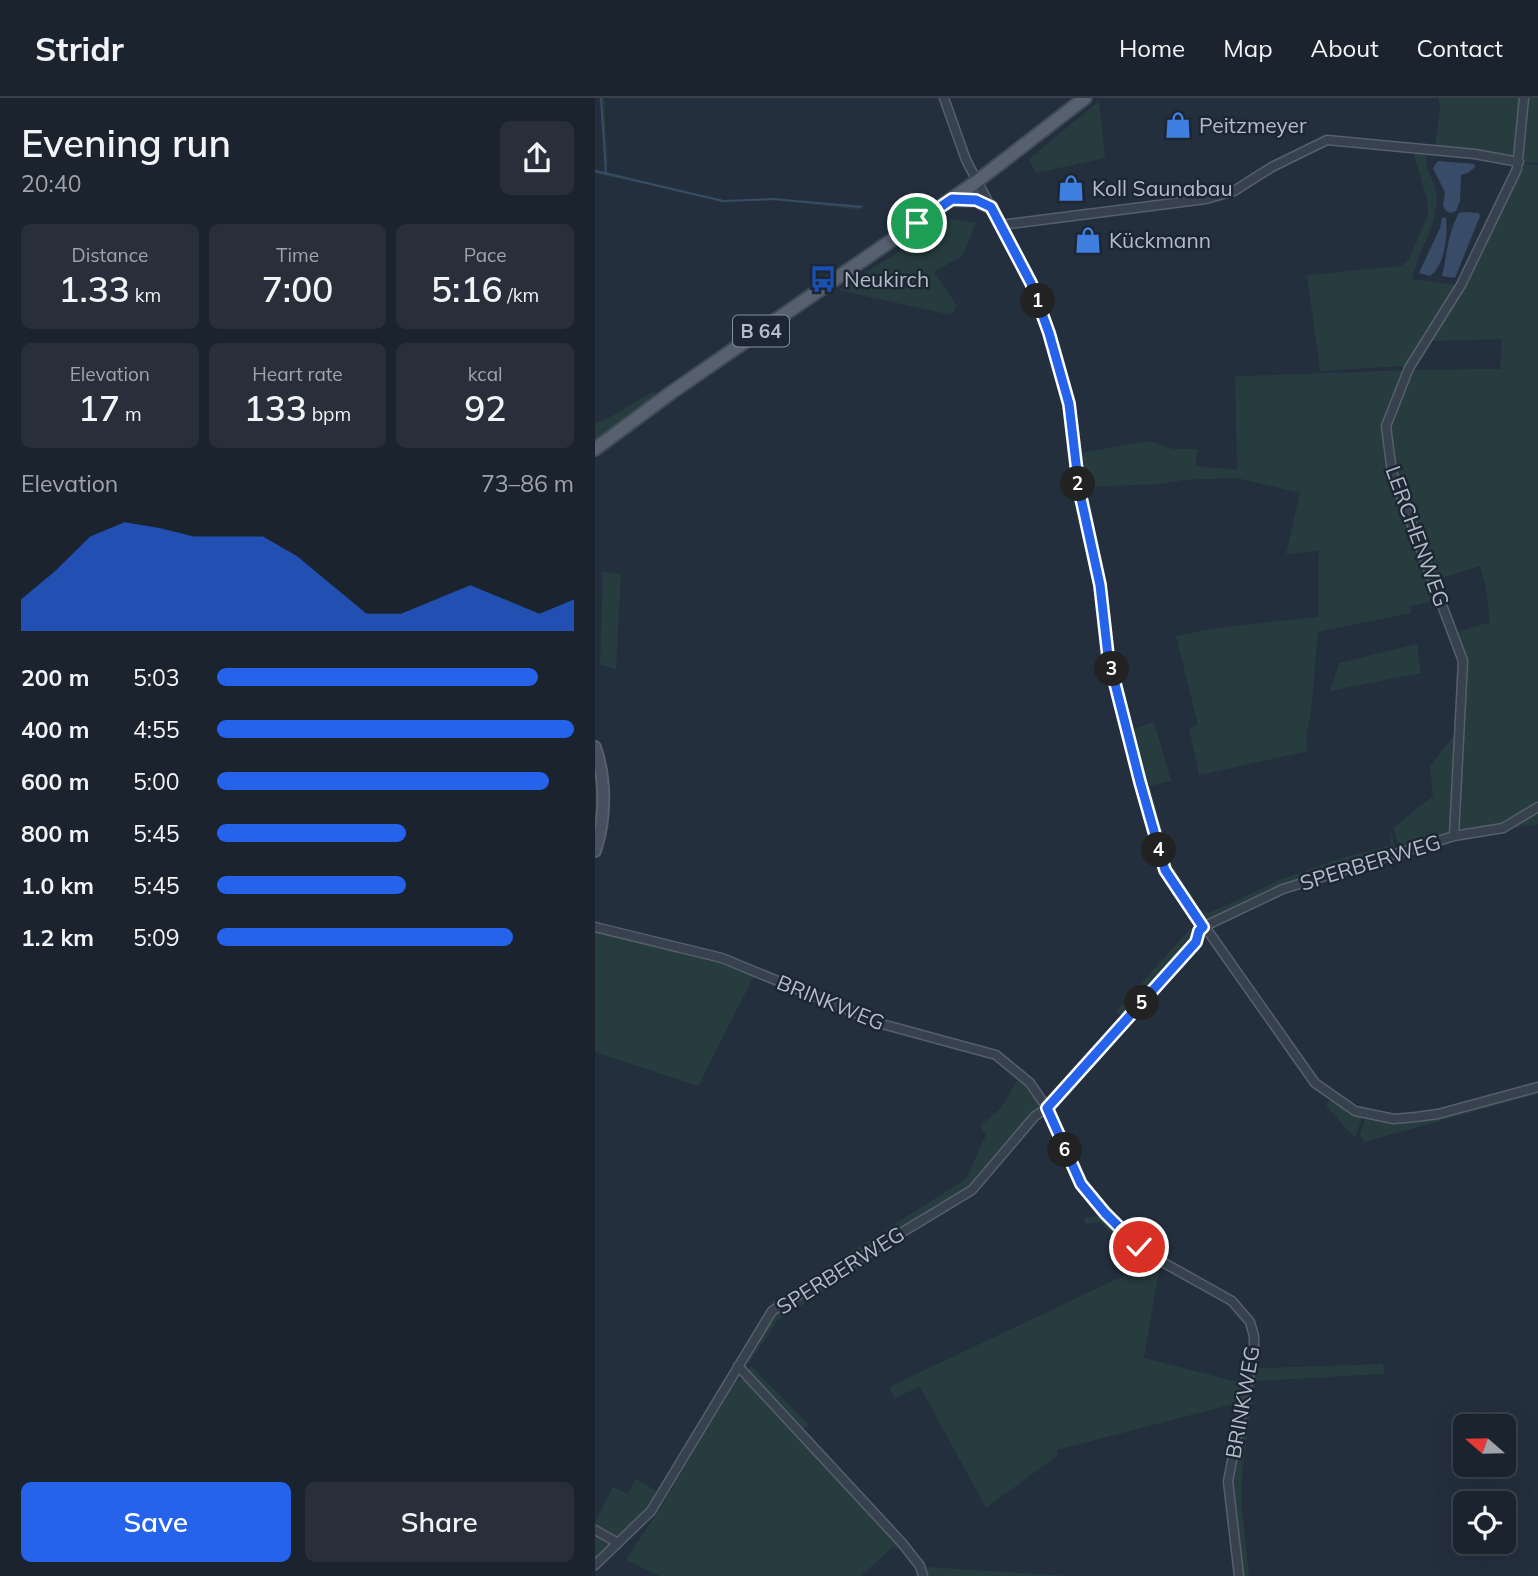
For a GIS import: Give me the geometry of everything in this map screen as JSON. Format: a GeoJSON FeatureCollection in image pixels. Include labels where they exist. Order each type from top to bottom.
{"type":"FeatureCollection","features":[{"type":"Feature","properties":{"kind":"main road","name":"B 64"},"geometry":{"type":"LineString","coordinates":[[595,449],[672,392],[976,182],[1086,98]]}},
{"type":"Feature","properties":{"kind":"main road"},"geometry":{"type":"LineString","coordinates":[[952,199],[976,200],[991,207]]}},
{"type":"Feature","properties":{"kind":"street"},"geometry":{"type":"LineString","coordinates":[[944,98],[976,182],[1031,283],[1049,333],[1069,404],[1079,489],[1100,585],[1108,656],[1165,870],[1315,1083],[1355,1111],[1394,1119],[1416,1117],[1438,1114],[1538,1087]]}},
{"type":"Feature","properties":{"kind":"street","name":"LERCHENWEG"},"geometry":{"type":"LineString","coordinates":[[1454,836],[1462,661],[1392,472],[1386,426],[1409,368],[1461,285],[1519,162],[1524,98]]}},
{"type":"Feature","properties":{"kind":"street"},"geometry":{"type":"LineString","coordinates":[[1001,225],[1206,199],[1234,191],[1272,167],[1328,140],[1519,162]]}},
{"type":"Feature","properties":{"kind":"street"},"geometry":{"type":"LineString","coordinates":[[595,747],[601,771],[603,807],[595,851]]}},
{"type":"Feature","properties":{"kind":"street","name":"SPERBERWEG"},"geometry":{"type":"LineString","coordinates":[[1203,927],[1283,889],[1454,836],[1503,828],[1538,807]]}},
{"type":"Feature","properties":{"kind":"street","name":"BRINKWEG"},"geometry":{"type":"LineString","coordinates":[[595,927],[722,958],[882,1024],[996,1055],[1030,1083],[1047,1108],[1081,1184],[1105,1213],[1148,1254],[1232,1301],[1250,1322],[1254,1336],[1254,1352],[1228,1481],[1238,1576]]}},
{"type":"Feature","properties":{"kind":"street"},"geometry":{"type":"LineString","coordinates":[[1047,1108],[1196,942],[1203,927]]}},
{"type":"Feature","properties":{"kind":"street"},"geometry":{"type":"LineString","coordinates":[[1196,942],[1211,938]]}},
{"type":"Feature","properties":{"kind":"street","name":"SPERBERWEG"},"geometry":{"type":"LineString","coordinates":[[595,1564],[651,1511],[659,1500],[772,1311],[972,1190],[1035,1116],[1047,1108]]}},
{"type":"Feature","properties":{"kind":"street"},"geometry":{"type":"LineString","coordinates":[[738,1366],[902,1543],[921,1566],[923,1576]]}},
{"type":"Feature","properties":{"kind":"street"},"geometry":{"type":"LineString","coordinates":[[595,1530],[618,1544]]}},
{"type":"Feature","properties":{"kind":"green space"},"geometry":{"type":"Polygon","coordinates":[[[600,98],[604,98],[608,164],[605,164],[600,98]]]}},
{"type":"Feature","properties":{"kind":"green space"},"geometry":{"type":"Polygon","coordinates":[[[1438,98],[1521,98],[1515,156],[1435,147],[1440,108],[1438,98]]]}},
{"type":"Feature","properties":{"kind":"green space"},"geometry":{"type":"Polygon","coordinates":[[[1528,98],[1538,98],[1538,163],[1523,162],[1528,98]]]}},
{"type":"Feature","properties":{"kind":"green space"},"geometry":{"type":"Polygon","coordinates":[[[1099,101],[1105,158],[1036,173],[1029,159],[1099,101]]]}},
{"type":"Feature","properties":{"kind":"green space"},"geometry":{"type":"Polygon","coordinates":[[[1413,152],[1426,154],[1437,201],[1433,221],[1412,279],[1457,285],[1407,366],[1320,371],[1307,275],[1401,266],[1408,260],[1428,215],[1427,199],[1413,152]]]}},
{"type":"Feature","properties":{"kind":"green space"},"geometry":{"type":"Polygon","coordinates":[[[1525,164],[1538,165],[1538,824],[1506,829],[1461,831],[1457,828],[1466,662],[1458,632],[1490,622],[1480,566],[1436,580],[1438,600],[1411,606],[1411,613],[1318,632],[1306,738],[1308,751],[1199,775],[1189,728],[1198,725],[1176,636],[1216,628],[1318,617],[1319,551],[1286,554],[1300,493],[1237,478],[1086,487],[1081,453],[1149,441],[1174,449],[1197,449],[1196,466],[1237,470],[1235,376],[1500,369],[1502,339],[1431,341],[1469,280],[1525,164]]]}},
{"type":"Feature","properties":{"kind":"green space"},"geometry":{"type":"Polygon","coordinates":[[[595,169],[724,200],[774,199],[864,205],[861,210],[773,200],[724,202],[595,173],[595,169]]]}},
{"type":"Feature","properties":{"kind":"green space"},"geometry":{"type":"Polygon","coordinates":[[[951,219],[976,223],[962,256],[934,272],[957,306],[951,315],[838,290],[951,219]]]}},
{"type":"Feature","properties":{"kind":"green space"},"geometry":{"type":"Polygon","coordinates":[[[654,391],[656,396],[595,442],[595,423],[654,391]]]}},
{"type":"Feature","properties":{"kind":"green space"},"geometry":{"type":"Polygon","coordinates":[[[603,572],[621,574],[616,669],[600,665],[603,572]]]}},
{"type":"Feature","properties":{"kind":"green space"},"geometry":{"type":"Polygon","coordinates":[[[1417,644],[1421,673],[1330,691],[1339,663],[1417,644]]]}},
{"type":"Feature","properties":{"kind":"green space"},"geometry":{"type":"Polygon","coordinates":[[[1154,722],[1171,781],[1150,786],[1171,863],[1201,910],[1209,913],[1282,879],[1339,859],[1391,845],[1390,829],[1396,851],[1344,866],[1205,924],[1167,868],[1129,731],[1154,722]]]}},
{"type":"Feature","properties":{"kind":"green space"},"geometry":{"type":"Polygon","coordinates":[[[1455,734],[1451,835],[1400,849],[1393,828],[1433,796],[1430,766],[1455,734]]]}},
{"type":"Feature","properties":{"kind":"green space"},"geometry":{"type":"Polygon","coordinates":[[[1191,928],[1197,931],[1193,940],[1126,1016],[1116,1012],[1191,928]]]}},
{"type":"Feature","properties":{"kind":"green space"},"geometry":{"type":"Polygon","coordinates":[[[595,931],[720,963],[754,976],[698,1086],[595,1052],[595,931]]]}},
{"type":"Feature","properties":{"kind":"green space"},"geometry":{"type":"Polygon","coordinates":[[[1019,1077],[1029,1084],[1043,1106],[970,1189],[772,1308],[771,1302],[966,1179],[986,1135],[980,1126],[1001,1108],[1019,1077]]]}},
{"type":"Feature","properties":{"kind":"green space"},"geometry":{"type":"Polygon","coordinates":[[[1538,1090],[1538,1094],[1364,1142],[1360,1135],[1365,1118],[1394,1122],[1538,1090]]]}},
{"type":"Feature","properties":{"kind":"green space"},"geometry":{"type":"Polygon","coordinates":[[[1330,1100],[1353,1114],[1363,1116],[1355,1138],[1326,1106],[1330,1100]]]}},
{"type":"Feature","properties":{"kind":"green space"},"geometry":{"type":"Polygon","coordinates":[[[1104,1215],[1160,1264],[1144,1358],[1246,1384],[1241,1402],[1057,1450],[1058,1455],[986,1508],[920,1387],[894,1398],[889,1387],[1144,1266],[1100,1222],[1086,1224],[1083,1218],[1104,1215]]]}},
{"type":"Feature","properties":{"kind":"green space"},"geometry":{"type":"Polygon","coordinates":[[[869,1254],[868,1263],[777,1321],[749,1363],[744,1360],[772,1313],[869,1254]]]}},
{"type":"Feature","properties":{"kind":"green space"},"geometry":{"type":"Polygon","coordinates":[[[1257,1348],[1259,1368],[1383,1364],[1384,1374],[1256,1381],[1243,1464],[1241,1498],[1249,1576],[1241,1576],[1231,1487],[1257,1348]]]}},
{"type":"Feature","properties":{"kind":"green space"},"geometry":{"type":"Polygon","coordinates":[[[751,1366],[809,1425],[801,1430],[746,1371],[751,1366]]]}},
{"type":"Feature","properties":{"kind":"green space"},"geometry":{"type":"Polygon","coordinates":[[[743,1374],[901,1545],[897,1549],[894,1546],[861,1576],[660,1576],[626,1560],[737,1379],[741,1380],[743,1374]]]}},
{"type":"Feature","properties":{"kind":"green space"},"geometry":{"type":"Polygon","coordinates":[[[636,1479],[660,1493],[651,1507],[619,1538],[595,1528],[595,1522],[613,1487],[628,1494],[636,1479]]]}},
{"type":"Feature","properties":{"kind":"green space"},"geometry":{"type":"Polygon","coordinates":[[[595,1531],[613,1543],[595,1562],[595,1531]]]}},
{"type":"Feature","properties":{"kind":"green space"},"geometry":{"type":"Polygon","coordinates":[[[923,1568],[1070,1576],[924,1576],[923,1568]]]}},
{"type":"Feature","properties":{"kind":"water"},"geometry":{"type":"Polygon","coordinates":[[[1438,161],[1474,164],[1475,167],[1461,175],[1460,201],[1456,211],[1451,213],[1443,206],[1445,192],[1433,168],[1438,161]]]}},
{"type":"Feature","properties":{"kind":"water"},"geometry":{"type":"Polygon","coordinates":[[[1459,213],[1479,213],[1480,216],[1455,278],[1442,276],[1452,228],[1459,213]]]}},
{"type":"Feature","properties":{"kind":"water"},"geometry":{"type":"Polygon","coordinates":[[[1446,217],[1446,241],[1439,265],[1430,276],[1419,273],[1442,218],[1446,217]]]}},
{"type":"Feature","properties":{"kind":"waterway"},"geometry":{"type":"LineString","coordinates":[[601,98],[606,174]]}},
{"type":"Feature","properties":{"kind":"waterway"},"geometry":{"type":"LineString","coordinates":[[595,171],[723,201],[774,199],[861,207]]}},
{"type":"Feature","properties":{"kind":"place","name":"Peitzmeyer"},"geometry":{"type":"Point","coordinates":[1178,125]}},
{"type":"Feature","properties":{"kind":"place","name":"Koll Saunabau"},"geometry":{"type":"Point","coordinates":[1071,188]}},
{"type":"Feature","properties":{"kind":"place","name":"Kückmann"},"geometry":{"type":"Point","coordinates":[1088,240]}},
{"type":"Feature","properties":{"kind":"place","name":"Neukirch"},"geometry":{"type":"Point","coordinates":[823,279]}},
{"type":"Feature","properties":{"kind":"route"},"geometry":{"type":"LineString","coordinates":[[917,223],[952,199],[976,200],[991,207],[1031,283],[1049,333],[1069,404],[1079,489],[1100,585],[1108,656],[1140,782],[1165,870],[1203,927],[1196,942],[1047,1108],[1081,1184],[1139,1247]]}}]}
